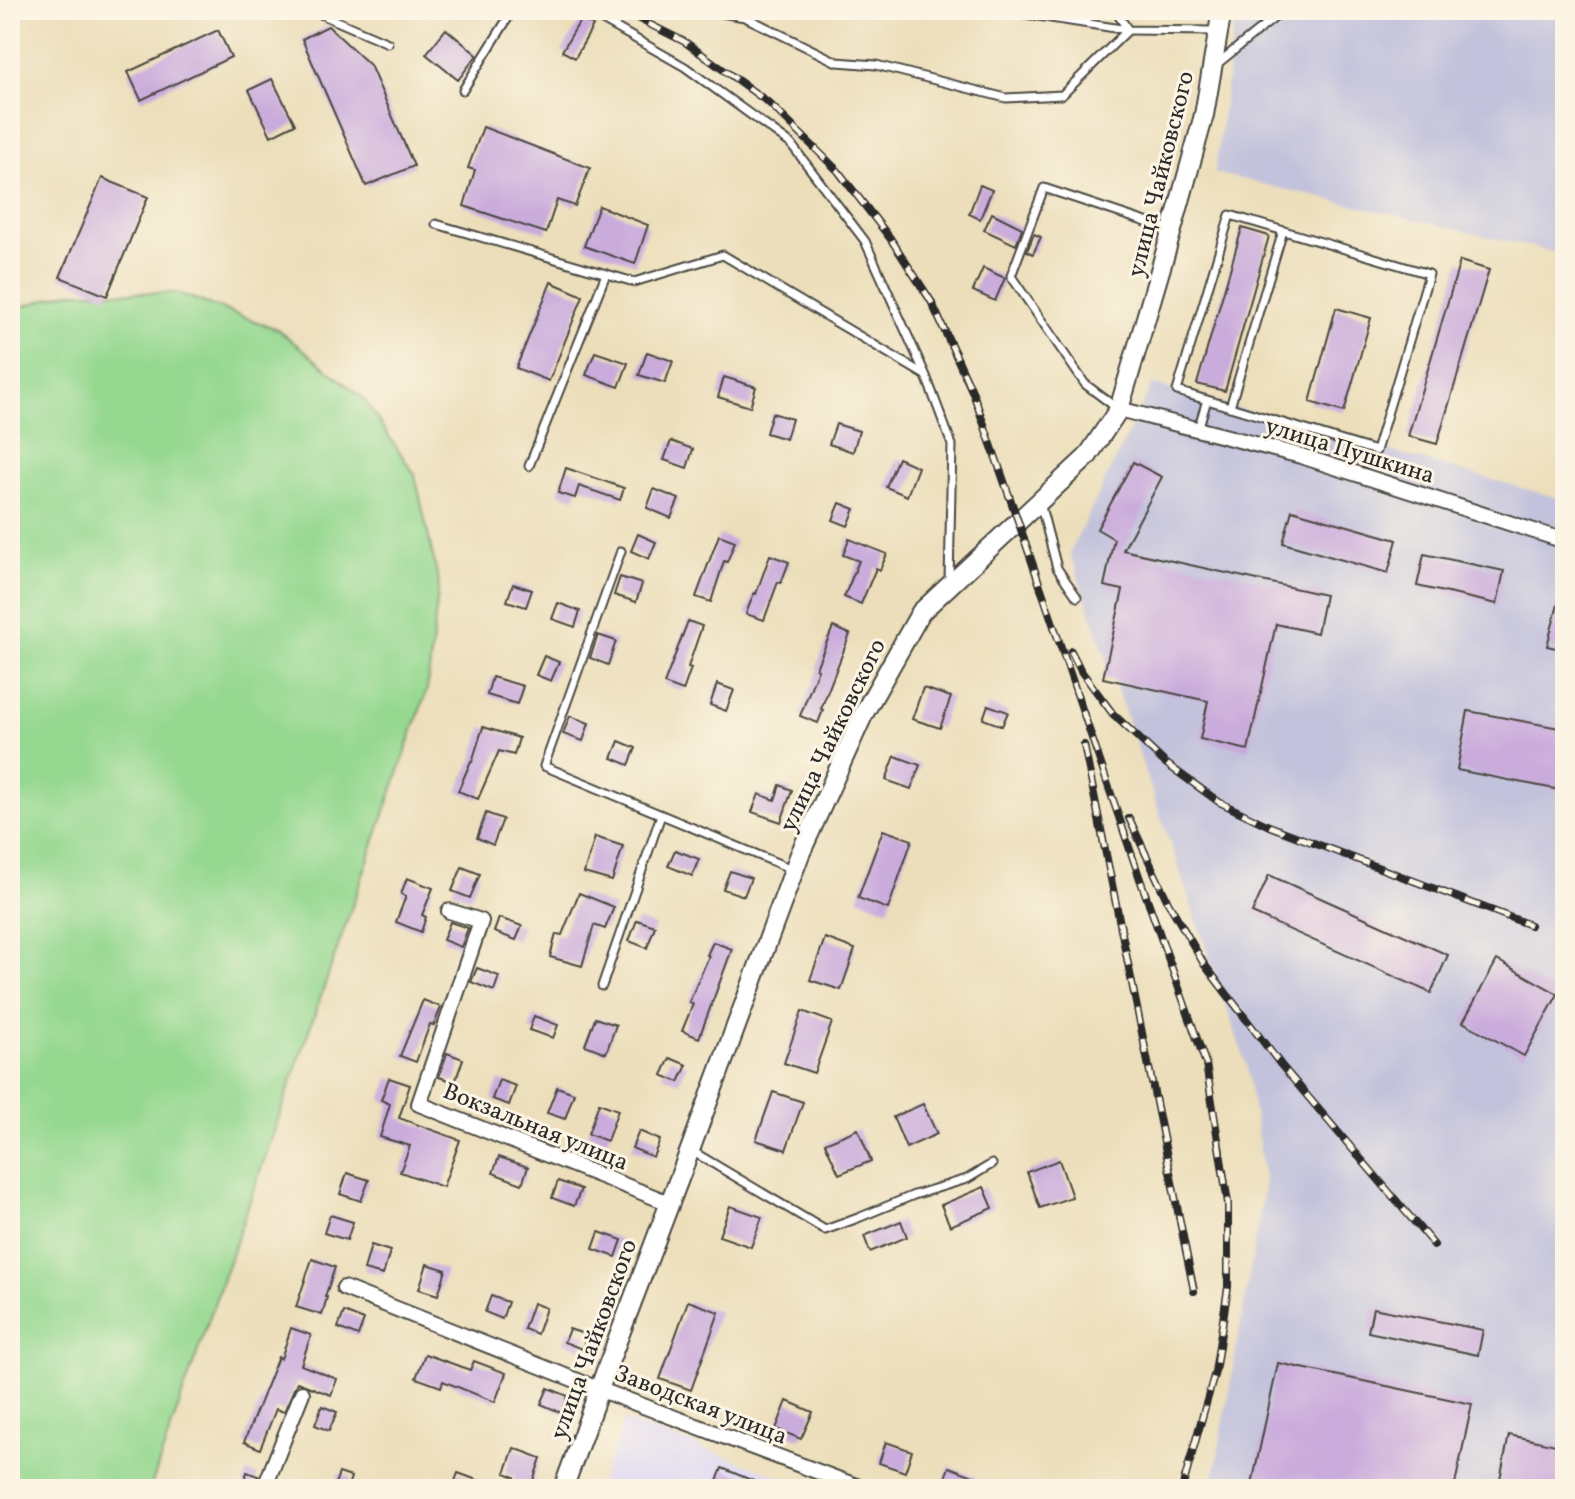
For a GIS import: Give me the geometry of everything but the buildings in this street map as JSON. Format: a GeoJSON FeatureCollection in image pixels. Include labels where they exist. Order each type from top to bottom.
{"type":"FeatureCollection","features":[{"type":"Feature","properties":{"kind":"street","name":"улица Чайковского"},"geometry":{"type":"LineString","coordinates":[[563,1489],[794,870],[864,713],[921,612],[1087,457],[1119,409],[1204,115],[1222,10]]}},
{"type":"Feature","properties":{"kind":"street","name":"улица Пушкина"},"geometry":{"type":"LineString","coordinates":[[1119,409],[1301,456],[1565,541]]}},
{"type":"Feature","properties":{"kind":"street","name":"Вокзальная улица"},"geometry":{"type":"LineString","coordinates":[[449,911],[481,921],[419,1104],[669,1203]]}},
{"type":"Feature","properties":{"kind":"street","name":"Заводская улица"},"geometry":{"type":"LineString","coordinates":[[344,1288],[598,1389],[864,1489]]}},
{"type":"Feature","properties":{"kind":"street"},"geometry":{"type":"LineString","coordinates":[[264,1489],[302,1393]]}},
{"type":"Feature","properties":{"kind":"lane"},"geometry":{"type":"LineString","coordinates":[[311,10],[388,43]]}},
{"type":"Feature","properties":{"kind":"lane"},"geometry":{"type":"LineString","coordinates":[[463,90],[513,10]]}},
{"type":"Feature","properties":{"kind":"lane"},"geometry":{"type":"LineString","coordinates":[[577,10],[599,18],[685,67],[791,144],[865,241],[926,376],[952,445],[948,587]]}},
{"type":"Feature","properties":{"kind":"lane"},"geometry":{"type":"LineString","coordinates":[[703,10],[745,17],[837,62],[876,65],[1006,98],[1062,95],[1128,30]]}},
{"type":"Feature","properties":{"kind":"lane"},"geometry":{"type":"LineString","coordinates":[[999,10],[1128,30],[1219,31]]}},
{"type":"Feature","properties":{"kind":"lane"},"geometry":{"type":"LineString","coordinates":[[1115,10],[1128,30]]}},
{"type":"Feature","properties":{"kind":"lane"},"geometry":{"type":"LineString","coordinates":[[1212,68],[1284,10]]}},
{"type":"Feature","properties":{"kind":"lane"},"geometry":{"type":"LineString","coordinates":[[1119,409],[1085,384],[1011,276],[1044,188],[1172,230]]}},
{"type":"Feature","properties":{"kind":"lane"},"geometry":{"type":"LineString","coordinates":[[1230,215],[1283,231],[1429,274],[1376,451],[1177,391],[1230,215]]}},
{"type":"Feature","properties":{"kind":"lane"},"geometry":{"type":"LineString","coordinates":[[436,224],[634,282],[723,255],[926,376]]}},
{"type":"Feature","properties":{"kind":"lane"},"geometry":{"type":"LineString","coordinates":[[1230,407],[1283,231]]}},
{"type":"Feature","properties":{"kind":"lane"},"geometry":{"type":"LineString","coordinates":[[529,466],[606,274]]}},
{"type":"Feature","properties":{"kind":"lane"},"geometry":{"type":"LineString","coordinates":[[1198,429],[1207,400]]}},
{"type":"Feature","properties":{"kind":"lane"},"geometry":{"type":"LineString","coordinates":[[1040,501],[1057,568],[1077,597]]}},
{"type":"Feature","properties":{"kind":"lane"},"geometry":{"type":"LineString","coordinates":[[621,551],[544,766],[794,870]]}},
{"type":"Feature","properties":{"kind":"lane"},"geometry":{"type":"LineString","coordinates":[[602,986],[661,815]]}},
{"type":"Feature","properties":{"kind":"lane"},"geometry":{"type":"LineString","coordinates":[[690,1150],[825,1230],[914,1195],[967,1179],[992,1164]]}},
{"type":"Feature","properties":{"kind":"shaded area"},"geometry":{"type":"Polygon","coordinates":[[[1236,10],[1565,10],[1565,252],[1562,254],[1215,173],[1236,10]]]}},
{"type":"Feature","properties":{"kind":"shaded area"},"geometry":{"type":"Polygon","coordinates":[[[1152,384],[1565,500],[1565,1489],[1212,1489],[1265,1183],[1247,1067],[1070,553],[1152,384]]]}},
{"type":"Feature","properties":{"kind":"shaded area"},"geometry":{"type":"Polygon","coordinates":[[[624,1420],[815,1489],[598,1489],[624,1420]]]}},
{"type":"Feature","properties":{"kind":"green space"},"geometry":{"type":"Polygon","coordinates":[[[70,292],[178,293],[277,329],[363,398],[415,475],[439,583],[427,690],[150,1489],[10,1489],[10,310],[70,292]]]}},
{"type":"Feature","properties":{"kind":"railway"},"geometry":{"type":"LineString","coordinates":[[621,10],[685,42],[769,103],[838,171],[890,238],[931,301],[973,393],[1206,1064],[1228,1203],[1228,1287],[1215,1372],[1182,1489]]}},
{"type":"Feature","properties":{"kind":"railway"},"geometry":{"type":"LineString","coordinates":[[1071,651],[1081,671],[1113,714],[1164,762],[1219,802],[1269,826],[1530,925]]}},
{"type":"Feature","properties":{"kind":"railway"},"geometry":{"type":"LineString","coordinates":[[1084,745],[1194,1291]]}},
{"type":"Feature","properties":{"kind":"railway"},"geometry":{"type":"LineString","coordinates":[[1129,818],[1168,902],[1204,964],[1281,1065],[1434,1245]]}}]}
